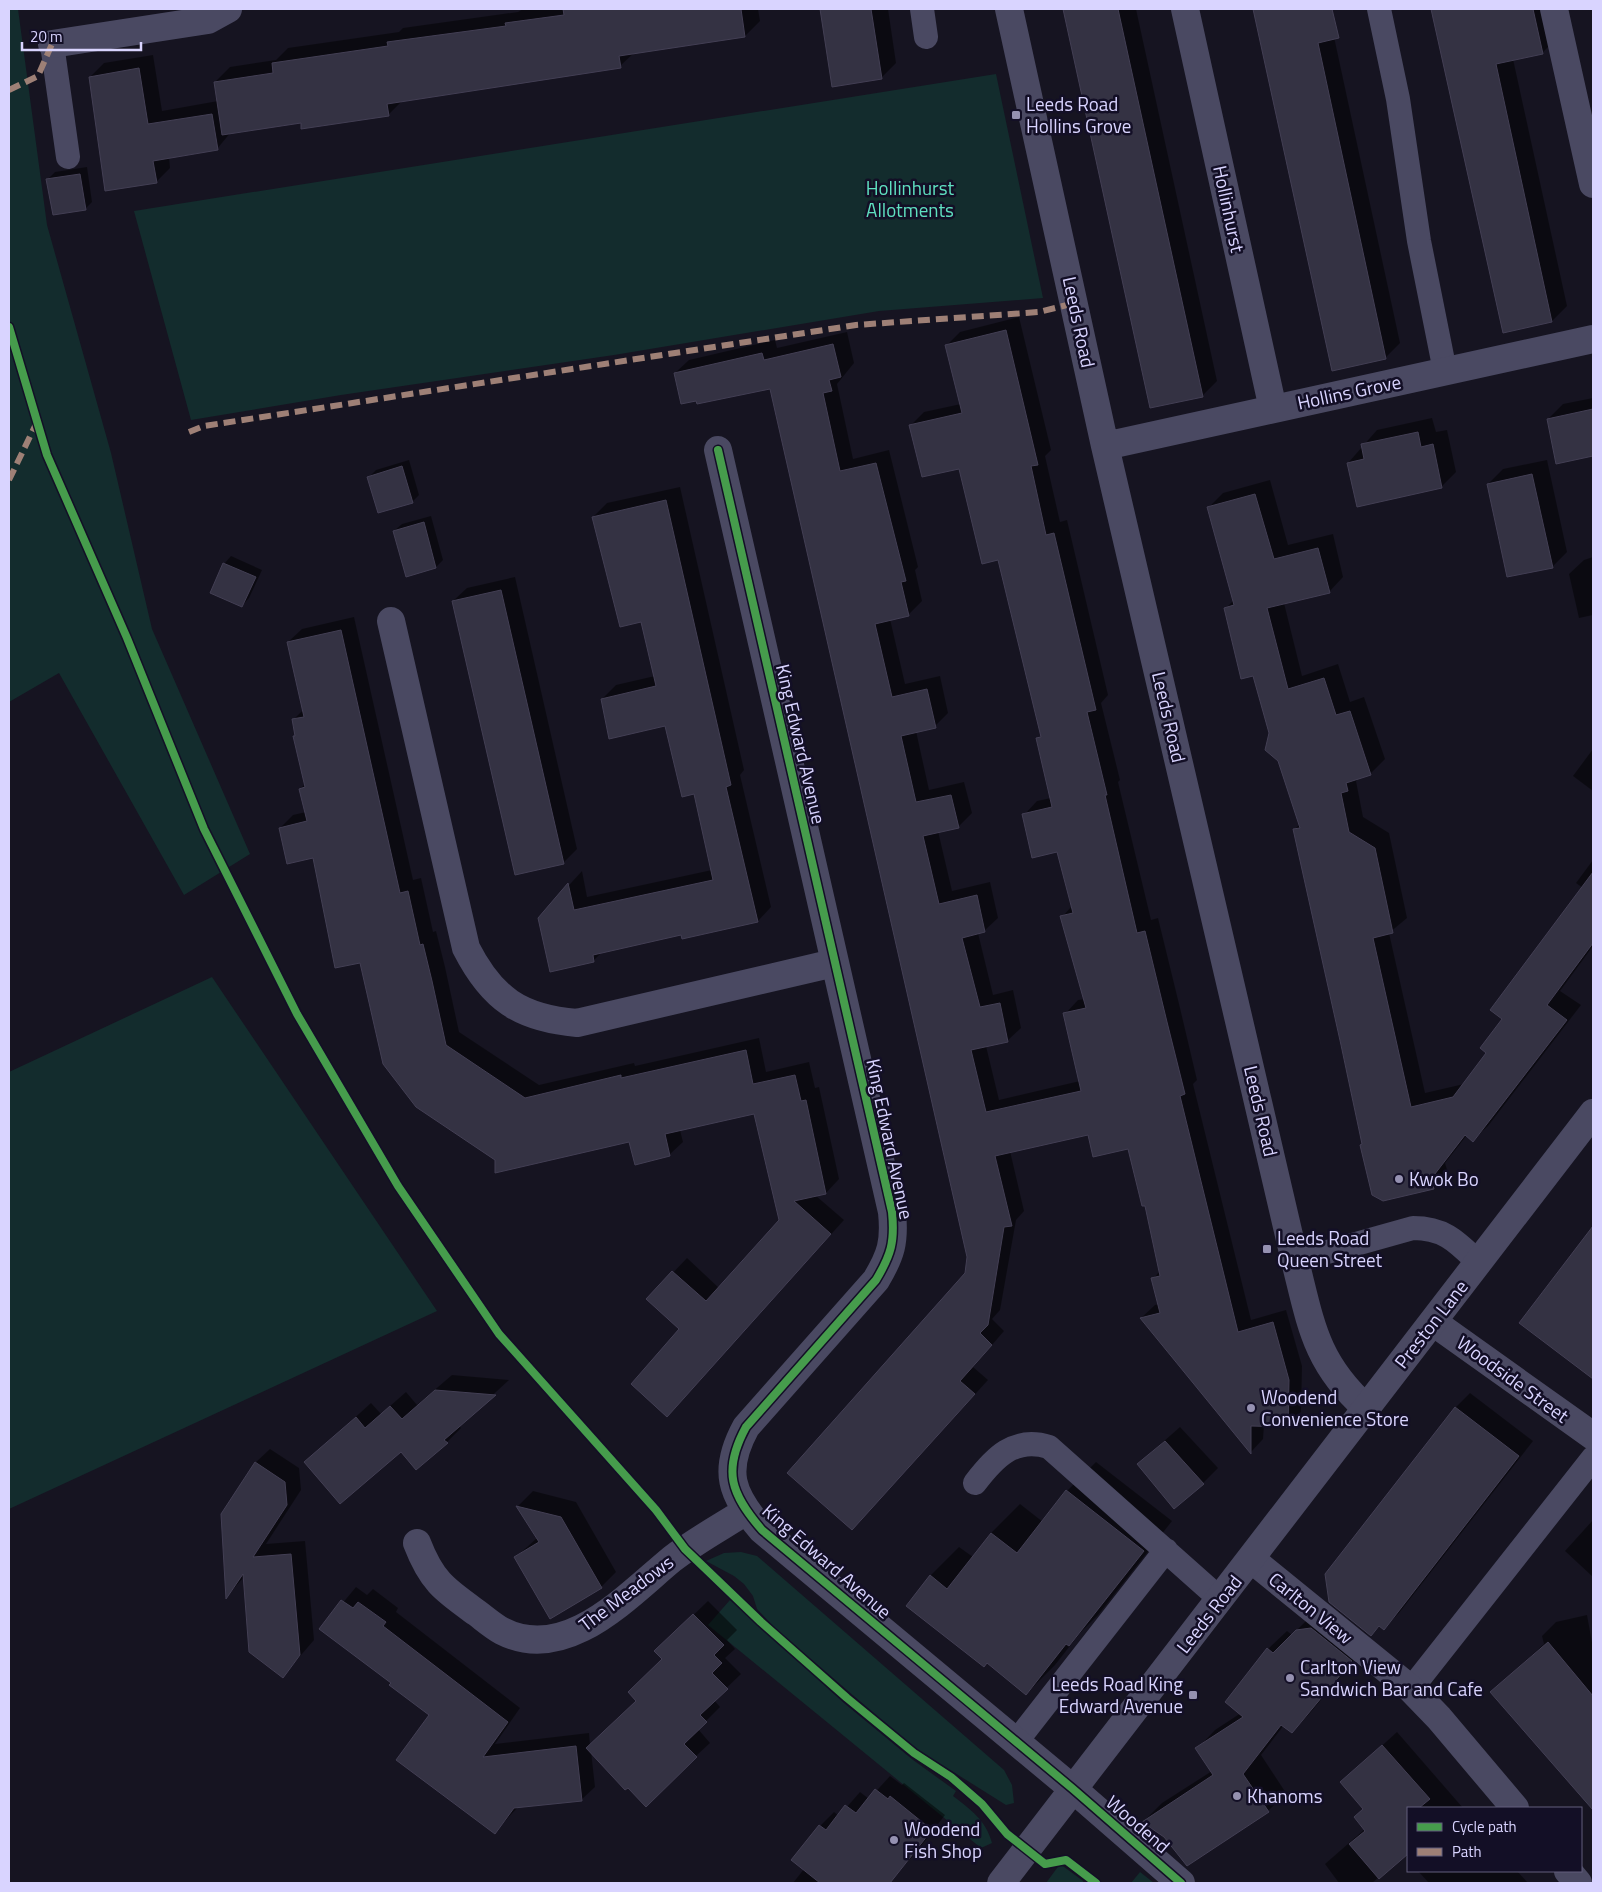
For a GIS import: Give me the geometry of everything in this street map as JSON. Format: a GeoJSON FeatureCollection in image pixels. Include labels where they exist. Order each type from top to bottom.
{"type":"FeatureCollection","features":[{"type":"Feature","properties":{"kind":"street"},"geometry":{"type":"LineString","coordinates":[[52,44],[208,20],[228,9]]}},
{"type":"Feature","properties":{"kind":"street","name":"Leeds Road"},"geometry":{"type":"LineString","coordinates":[[1009,9],[1105,446],[1295,1261],[1315,1337],[1328,1366],[1348,1391],[1366,1408]]}},
{"type":"Feature","properties":{"kind":"street","name":"Hollinhurst"},"geometry":{"type":"LineString","coordinates":[[1185,9],[1274,409]]}},
{"type":"Feature","properties":{"kind":"street"},"geometry":{"type":"LineString","coordinates":[[1554,9],[1593,184]]}},
{"type":"Feature","properties":{"kind":"street","name":"Hollins Grove"},"geometry":{"type":"LineString","coordinates":[[1105,446],[1593,339]]}},
{"type":"Feature","properties":{"kind":"street","name":"King Edward Avenue"},"geometry":{"type":"LineString","coordinates":[[718,450],[892,1212],[894,1236],[889,1259],[876,1280],[746,1427],[735,1446],[731,1469],[734,1492],[746,1511],[762,1530],[1073,1789]]}},
{"type":"Feature","properties":{"kind":"street"},"geometry":{"type":"LineString","coordinates":[[391,622],[466,948],[479,973],[498,995],[522,1011],[549,1020],[577,1023],[834,963]]}},
{"type":"Feature","properties":{"kind":"street","name":"Preston Lane"},"geometry":{"type":"LineString","coordinates":[[1251,1559],[1593,1113]]}},
{"type":"Feature","properties":{"kind":"street","name":"Woodside Street"},"geometry":{"type":"LineString","coordinates":[[1433,1322],[1593,1436]]}},
{"type":"Feature","properties":{"kind":"street","name":"The Meadows"},"geometry":{"type":"LineString","coordinates":[[417,1543],[426,1567],[442,1588],[502,1631],[531,1640],[561,1638],[589,1626],[685,1549],[746,1511]]}},
{"type":"Feature","properties":{"kind":"street","name":"Leeds Road"},"geometry":{"type":"LineString","coordinates":[[1001,1883],[1251,1559]]}},
{"type":"Feature","properties":{"kind":"street","name":"Carlton View"},"geometry":{"type":"LineString","coordinates":[[1251,1559],[1411,1689],[1439,1718],[1514,1807]]}},
{"type":"Feature","properties":{"kind":"street","name":"Woodend"},"geometry":{"type":"LineString","coordinates":[[1073,1789],[1182,1883]]}},
{"type":"Feature","properties":{"kind":"street"},"geometry":{"type":"LineString","coordinates":[[1569,1872],[1578,1883]]}},
{"type":"Feature","properties":{"kind":"lane"},"geometry":{"type":"LineString","coordinates":[[922,9],[926,37]]}},
{"type":"Feature","properties":{"kind":"lane"},"geometry":{"type":"LineString","coordinates":[[1379,9],[1398,99],[1419,241],[1445,371]]}},
{"type":"Feature","properties":{"kind":"lane"},"geometry":{"type":"LineString","coordinates":[[52,44],[68,157]]}},
{"type":"Feature","properties":{"kind":"lane"},"geometry":{"type":"LineString","coordinates":[[1295,1261],[1413,1228],[1428,1228],[1449,1235],[1479,1263]]}},
{"type":"Feature","properties":{"kind":"lane"},"geometry":{"type":"LineString","coordinates":[[975,1483],[994,1459],[1018,1446],[1036,1443],[1049,1447],[1220,1599]]}},
{"type":"Feature","properties":{"kind":"lane"},"geometry":{"type":"LineString","coordinates":[[1411,1689],[1593,1458]]}},
{"type":"Feature","properties":{"kind":"lane"},"geometry":{"type":"LineString","coordinates":[[1016,1742],[1166,1550]]}},
{"type":"Feature","properties":{"kind":"green space"},"geometry":{"type":"Polygon","coordinates":[[[9,9],[18,9],[47,225],[111,453],[152,629],[250,854],[184,895],[59,673],[9,702],[9,9]]]}},
{"type":"Feature","properties":{"kind":"green space","name":"Hollinhurst Allotments"},"geometry":{"type":"Polygon","coordinates":[[[996,74],[1043,298],[879,311],[614,355],[341,395],[191,420],[134,211],[996,74]]]}},
{"type":"Feature","properties":{"kind":"green space"},"geometry":{"type":"Polygon","coordinates":[[[212,977],[437,1311],[9,1509],[9,1072],[212,977]]]}},
{"type":"Feature","properties":{"kind":"green space"},"geometry":{"type":"Polygon","coordinates":[[[741,1552],[757,1556],[1004,1770],[1012,1785],[1014,1803],[1006,1805],[912,1746],[776,1629],[757,1609],[753,1596],[744,1584],[734,1576],[706,1561],[724,1553],[741,1552]]]}},
{"type":"Feature","properties":{"kind":"green space"},"geometry":{"type":"Polygon","coordinates":[[[730,1600],[844,1703],[913,1760],[956,1791],[953,1796],[972,1811],[982,1822],[992,1843],[981,1848],[708,1625],[730,1600]]]}},
{"type":"Feature","properties":{"kind":"green space"},"geometry":{"type":"Polygon","coordinates":[[[1060,1864],[1083,1881],[1083,1883],[1046,1883],[1060,1864]]]}},
{"type":"Feature","properties":{"kind":"green space"},"geometry":{"type":"Polygon","coordinates":[[[1140,1872],[1154,1883],[1131,1883],[1140,1872]]]}},
{"type":"Feature","properties":{"kind":"building"},"geometry":{"type":"Polygon","coordinates":[[[563,9],[741,9],[745,37],[619,56],[621,68],[387,104],[389,116],[301,129],[301,123],[222,135],[214,82],[273,73],[272,63],[388,46],[387,42],[506,26],[505,23],[564,15],[563,9]]]}},
{"type":"Feature","properties":{"kind":"building"},"geometry":{"type":"Polygon","coordinates":[[[820,9],[871,9],[882,79],[832,87],[820,9]]]}},
{"type":"Feature","properties":{"kind":"building"},"geometry":{"type":"Polygon","coordinates":[[[1063,9],[1118,9],[1203,397],[1150,408],[1063,9]]]}},
{"type":"Feature","properties":{"kind":"building"},"geometry":{"type":"Polygon","coordinates":[[[1253,9],[1332,9],[1339,38],[1318,43],[1386,359],[1332,371],[1253,9]]]}},
{"type":"Feature","properties":{"kind":"building"},"geometry":{"type":"Polygon","coordinates":[[[1431,9],[1533,9],[1543,54],[1496,64],[1552,322],[1503,333],[1431,9]]]}},
{"type":"Feature","properties":{"kind":"building"},"geometry":{"type":"Polygon","coordinates":[[[139,68],[148,124],[212,114],[218,150],[153,161],[157,183],[105,191],[89,77],[139,68]]]}},
{"type":"Feature","properties":{"kind":"building"},"geometry":{"type":"Polygon","coordinates":[[[80,174],[86,210],[53,215],[46,179],[80,174]]]}},
{"type":"Feature","properties":{"kind":"building"},"geometry":{"type":"Polygon","coordinates":[[[1006,330],[1038,465],[1031,466],[1046,535],[1054,533],[1096,710],[1087,712],[1107,795],[1105,795],[1137,933],[1145,931],[1185,1094],[1180,1096],[1238,1332],[1273,1322],[1289,1380],[1288,1427],[1251,1426],[1251,1454],[1140,1318],[1160,1313],[1151,1278],[1160,1276],[1145,1206],[1142,1206],[1128,1149],[1093,1157],[1088,1135],[995,1156],[1012,1226],[1004,1227],[988,1325],[980,1333],[992,1345],[960,1381],[975,1394],[852,1530],[787,1473],[965,1273],[967,1257],[770,389],[697,404],[696,401],[681,404],[674,373],[762,353],[764,360],[833,344],[841,377],[829,380],[832,391],[823,393],[840,471],[876,463],[906,581],[901,582],[909,616],[875,624],[892,697],[927,689],[936,728],[901,736],[916,802],[951,795],[959,828],[923,836],[939,904],[977,895],[985,932],[962,938],[980,1007],[1000,1003],[1008,1042],[971,1050],[986,1112],[1081,1091],[1063,1013],[1086,1008],[1060,916],[1073,913],[1057,852],[1032,858],[1022,814],[1052,807],[1036,738],[1041,737],[998,560],[982,564],[959,469],[922,477],[909,425],[962,413],[945,345],[1006,330]]]}},
{"type":"Feature","properties":{"kind":"building"},"geometry":{"type":"Polygon","coordinates":[[[1593,409],[1593,456],[1556,464],[1547,419],[1593,409]]]}},
{"type":"Feature","properties":{"kind":"building"},"geometry":{"type":"Polygon","coordinates":[[[1418,432],[1421,447],[1433,444],[1442,488],[1357,507],[1347,463],[1364,459],[1361,444],[1418,432]]]}},
{"type":"Feature","properties":{"kind":"building"},"geometry":{"type":"Polygon","coordinates":[[[402,466],[413,503],[378,513],[367,477],[402,466]]]}},
{"type":"Feature","properties":{"kind":"building"},"geometry":{"type":"Polygon","coordinates":[[[1532,474],[1553,568],[1507,577],[1487,484],[1532,474]]]}},
{"type":"Feature","properties":{"kind":"building"},"geometry":{"type":"Polygon","coordinates":[[[1255,494],[1274,559],[1318,548],[1330,593],[1267,608],[1288,689],[1324,678],[1336,715],[1350,711],[1371,775],[1346,783],[1348,791],[1341,793],[1349,832],[1375,848],[1393,933],[1373,938],[1411,1107],[1453,1097],[1486,1053],[1480,1048],[1502,1019],[1490,1010],[1593,872],[1593,943],[1547,1005],[1567,1020],[1473,1142],[1465,1135],[1431,1179],[1434,1189],[1383,1201],[1372,1195],[1360,1145],[1362,1144],[1293,829],[1300,828],[1278,761],[1265,750],[1269,733],[1253,676],[1241,679],[1224,608],[1234,605],[1207,507],[1255,494]]]}},
{"type":"Feature","properties":{"kind":"building"},"geometry":{"type":"Polygon","coordinates":[[[666,500],[731,785],[726,787],[758,922],[682,939],[681,935],[593,955],[594,962],[550,972],[538,918],[568,883],[574,910],[713,880],[694,794],[682,797],[665,726],[609,739],[601,699],[656,686],[641,622],[620,627],[592,517],[666,500]]]}},
{"type":"Feature","properties":{"kind":"building"},"geometry":{"type":"Polygon","coordinates":[[[424,522],[436,568],[406,577],[393,531],[424,522]]]}},
{"type":"Feature","properties":{"kind":"building"},"geometry":{"type":"Polygon","coordinates":[[[223,563],[256,577],[242,607],[210,593],[223,563]]]}},
{"type":"Feature","properties":{"kind":"building"},"geometry":{"type":"Polygon","coordinates":[[[501,590],[564,864],[515,875],[452,601],[501,590]]]}},
{"type":"Feature","properties":{"kind":"building"},"geometry":{"type":"Polygon","coordinates":[[[341,630],[400,893],[408,891],[420,945],[423,944],[446,1045],[525,1098],[621,1075],[621,1078],[746,1050],[753,1084],[795,1075],[801,1101],[806,1100],[826,1194],[794,1201],[831,1234],[667,1417],[631,1384],[679,1329],[646,1299],[672,1271],[706,1301],[779,1220],[754,1114],[665,1134],[670,1156],[635,1165],[629,1142],[495,1173],[495,1160],[416,1107],[383,1064],[360,963],[335,968],[313,858],[287,864],[279,828],[307,821],[299,789],[305,787],[293,736],[295,736],[292,719],[304,717],[287,642],[341,630]]]}},
{"type":"Feature","properties":{"kind":"building"},"geometry":{"type":"Polygon","coordinates":[[[1593,1226],[1593,1379],[1519,1323],[1593,1226]]]}},
{"type":"Feature","properties":{"kind":"building"},"geometry":{"type":"Polygon","coordinates":[[[435,1390],[496,1395],[444,1440],[448,1443],[416,1470],[401,1452],[340,1504],[304,1462],[356,1417],[365,1428],[390,1406],[402,1419],[435,1390]]]}},
{"type":"Feature","properties":{"kind":"building"},"geometry":{"type":"Polygon","coordinates":[[[1455,1407],[1519,1456],[1384,1630],[1379,1626],[1371,1636],[1329,1602],[1325,1574],[1455,1407]]]}},
{"type":"Feature","properties":{"kind":"building"},"geometry":{"type":"Polygon","coordinates":[[[1165,1441],[1204,1484],[1174,1509],[1137,1464],[1165,1441]]]}},
{"type":"Feature","properties":{"kind":"building"},"geometry":{"type":"Polygon","coordinates":[[[255,1462],[285,1482],[287,1505],[253,1557],[291,1554],[300,1655],[283,1678],[249,1652],[243,1574],[226,1599],[221,1514],[255,1462]]]}},
{"type":"Feature","properties":{"kind":"building"},"geometry":{"type":"Polygon","coordinates":[[[1066,1490],[1144,1551],[1069,1646],[1066,1644],[1026,1695],[987,1663],[984,1667],[906,1606],[930,1575],[947,1589],[991,1533],[1017,1553],[1066,1490]]]}},
{"type":"Feature","properties":{"kind":"building"},"geometry":{"type":"Polygon","coordinates":[[[516,1506],[561,1517],[602,1588],[550,1619],[514,1557],[539,1542],[516,1506]]]}},
{"type":"Feature","properties":{"kind":"building"},"geometry":{"type":"Polygon","coordinates":[[[341,1600],[353,1608],[358,1602],[386,1622],[383,1626],[508,1722],[483,1757],[576,1746],[582,1801],[514,1808],[495,1834],[396,1760],[429,1715],[389,1685],[391,1683],[319,1629],[341,1600]]]}},
{"type":"Feature","properties":{"kind":"building"},"geometry":{"type":"Polygon","coordinates":[[[693,1614],[724,1645],[714,1655],[722,1663],[712,1673],[728,1689],[700,1715],[707,1722],[684,1744],[697,1757],[646,1807],[628,1788],[625,1790],[586,1748],[636,1701],[628,1692],[662,1659],[654,1651],[693,1614]]]}},
{"type":"Feature","properties":{"kind":"building"},"geometry":{"type":"Polygon","coordinates":[[[1311,1628],[1352,1661],[1292,1733],[1281,1725],[1243,1774],[1269,1812],[1187,1866],[1164,1837],[1142,1822],[1213,1775],[1195,1748],[1243,1717],[1225,1702],[1267,1648],[1273,1653],[1296,1630],[1311,1628]]]}},
{"type":"Feature","properties":{"kind":"building"},"geometry":{"type":"Polygon","coordinates":[[[1548,1642],[1593,1696],[1593,1810],[1490,1692],[1548,1642]]]}},
{"type":"Feature","properties":{"kind":"building"},"geometry":{"type":"Polygon","coordinates":[[[1382,1745],[1430,1799],[1420,1807],[1407,1807],[1407,1855],[1379,1879],[1349,1844],[1365,1831],[1354,1817],[1363,1809],[1340,1782],[1382,1745]]]}},
{"type":"Feature","properties":{"kind":"building"},"geometry":{"type":"Polygon","coordinates":[[[875,1789],[888,1799],[890,1796],[932,1830],[890,1883],[820,1883],[791,1860],[819,1825],[826,1830],[845,1805],[856,1813],[875,1789]]]}},
{"type":"Feature","properties":{"kind":"marked path"},"geometry":{"type":"LineString","coordinates":[[9,90],[38,76],[52,44]]}},
{"type":"Feature","properties":{"kind":"marked path"},"geometry":{"type":"LineString","coordinates":[[189,432],[204,426],[856,325],[1039,312],[1075,303]]}},
{"type":"Feature","properties":{"kind":"marked path"},"geometry":{"type":"LineString","coordinates":[[9,480],[37,422]]}},
{"type":"Feature","properties":{"kind":"cycle path"},"geometry":{"type":"LineString","coordinates":[[9,327],[47,455],[127,638],[204,829],[297,1014],[398,1186],[499,1334],[656,1510],[685,1549],[761,1622],[847,1698],[914,1753],[951,1777],[982,1804],[1007,1834],[1045,1864],[1066,1860],[1096,1883]]}},
{"type":"Feature","properties":{"kind":"cycle path"},"geometry":{"type":"LineString","coordinates":[[718,450],[893,1223],[891,1248],[876,1280],[746,1427],[734,1457],[732,1469],[733,1482],[743,1505],[762,1530],[1073,1789],[1181,1883]]}},
{"type":"Feature","properties":{"kind":"place","name":"Leeds Road Hollins Grove"},"geometry":{"type":"Point","coordinates":[1016,115]}},
{"type":"Feature","properties":{"kind":"place","name":"Kwok Bo"},"geometry":{"type":"Point","coordinates":[1399,1179]}},
{"type":"Feature","properties":{"kind":"place","name":"Leeds Road Queen Street"},"geometry":{"type":"Point","coordinates":[1267,1249]}},
{"type":"Feature","properties":{"kind":"place","name":"Woodend Convenience Store"},"geometry":{"type":"Point","coordinates":[1251,1408]}},
{"type":"Feature","properties":{"kind":"place","name":"Carlton View Sandwich Bar and Cafe"},"geometry":{"type":"Point","coordinates":[1290,1678]}},
{"type":"Feature","properties":{"kind":"place","name":"Leeds Road King Edward Avenue"},"geometry":{"type":"Point","coordinates":[1193,1695]}},
{"type":"Feature","properties":{"kind":"place","name":"Khanoms"},"geometry":{"type":"Point","coordinates":[1237,1796]}},
{"type":"Feature","properties":{"kind":"place","name":"Woodend Fish Shop"},"geometry":{"type":"Point","coordinates":[894,1840]}}]}
